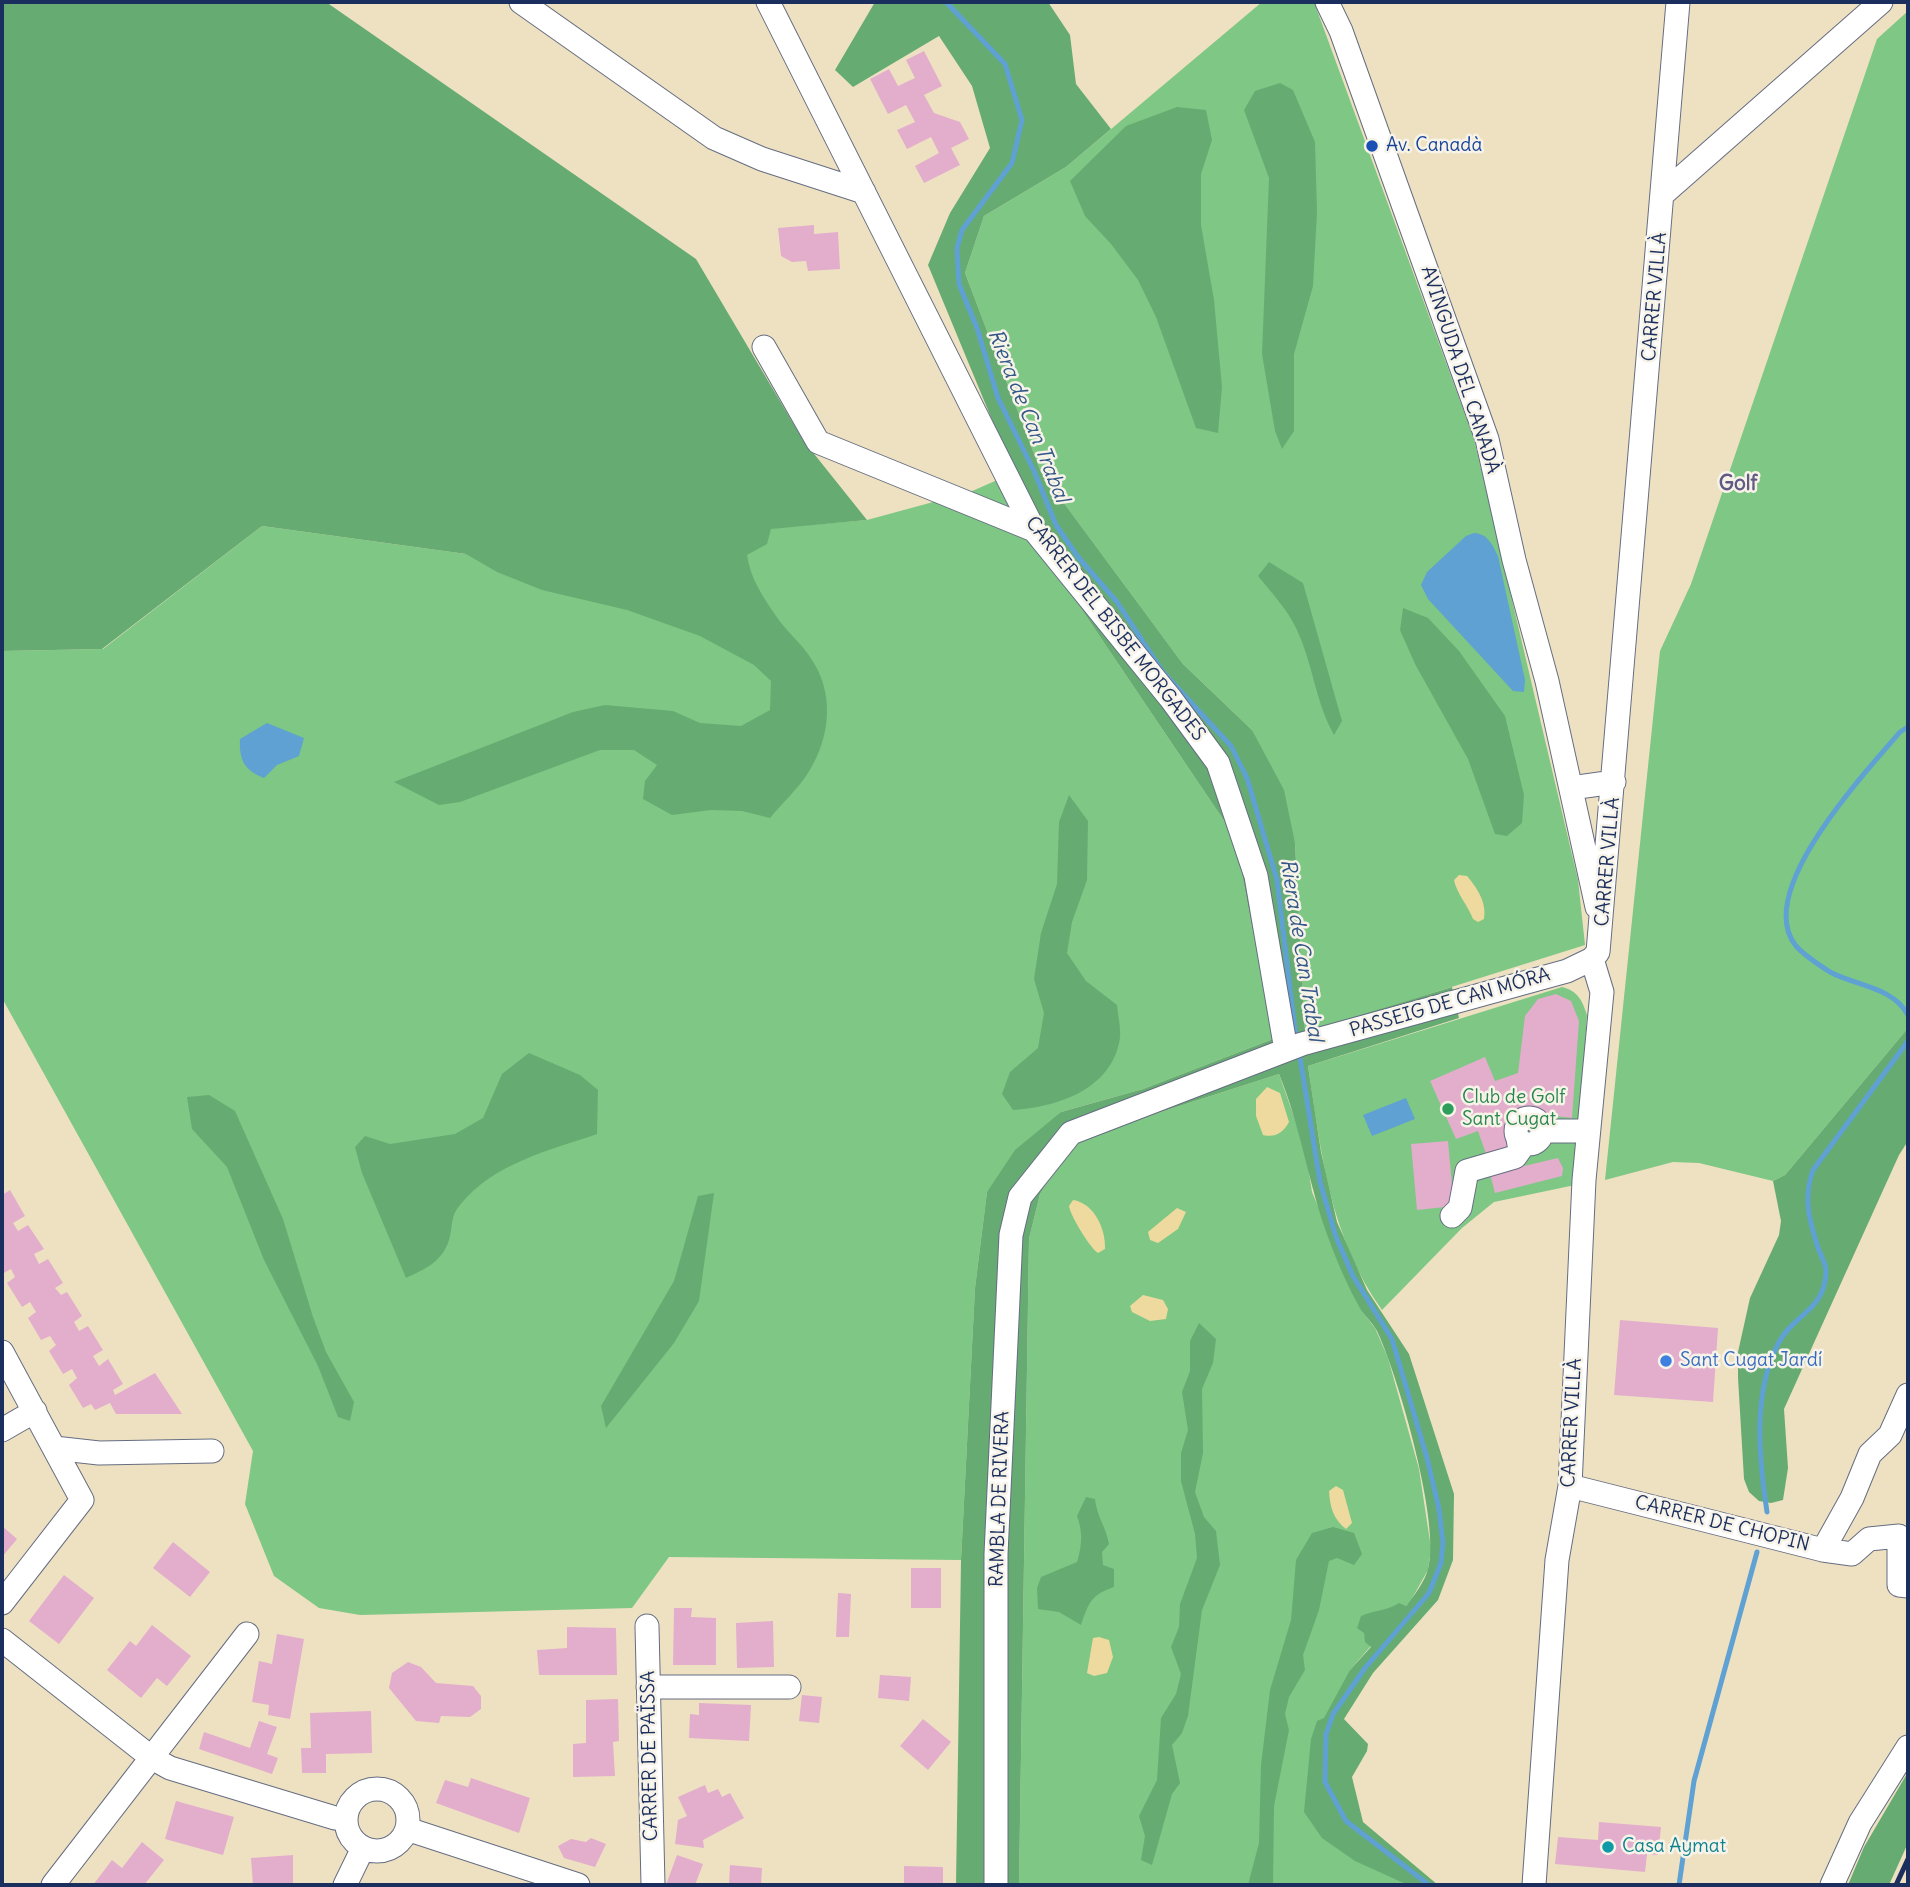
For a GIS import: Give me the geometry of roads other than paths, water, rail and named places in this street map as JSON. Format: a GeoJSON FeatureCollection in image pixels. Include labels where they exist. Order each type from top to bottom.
{"type":"FeatureCollection","features":[{"type":"Feature","properties":{"kind":"street"},"geometry":{"type":"LineString","coordinates":[[521,2],[714,138],[762,159],[864,192]]}},
{"type":"Feature","properties":{"kind":"street","name":"CARRER DEL BISBE MORGADES"},"geometry":{"type":"LineString","coordinates":[[768,2],[1034,530],[1171,699],[1218,763],[1256,876],[1292,1048]]}},
{"type":"Feature","properties":{"kind":"street","name":"AVINGUDA DEL CANADÀ"},"geometry":{"type":"LineString","coordinates":[[1327,2],[1341,31],[1487,439],[1602,927]]}},
{"type":"Feature","properties":{"kind":"street","name":"CARRER VILLÀ"},"geometry":{"type":"LineString","coordinates":[[1534,1885],[1557,1560],[1570,1486],[1587,1131],[1602,992],[1592,959],[1601,943],[1678,2]]}},
{"type":"Feature","properties":{"kind":"street"},"geometry":{"type":"LineString","coordinates":[[1664,193],[1881,2]]}},
{"type":"Feature","properties":{"kind":"street"},"geometry":{"type":"LineString","coordinates":[[764,347],[818,442],[1034,530]]}},
{"type":"Feature","properties":{"kind":"street"},"geometry":{"type":"LineString","coordinates":[[1571,788],[1614,782]]}},
{"type":"Feature","properties":{"kind":"street","name":"PASSEIG DE CAN MÓRA"},"geometry":{"type":"LineString","coordinates":[[1071,1133],[1292,1048],[1567,971],[1592,959]]}},
{"type":"Feature","properties":{"kind":"street"},"geometry":{"type":"LineString","coordinates":[[1452,1216],[1460,1208],[1467,1171],[1515,1157],[1520,1150],[1518,1139],[1525,1144],[1533,1144],[1542,1131],[1587,1131]]}},
{"type":"Feature","properties":{"kind":"street","name":"RAMBLA DE RIVERA"},"geometry":{"type":"LineString","coordinates":[[996,1885],[996,1554],[1010,1235],[1020,1197],[1071,1133]]}},
{"type":"Feature","properties":{"kind":"street"},"geometry":{"type":"LineString","coordinates":[[2,1352],[82,1500],[2,1603]]}},
{"type":"Feature","properties":{"kind":"street"},"geometry":{"type":"LineString","coordinates":[[1823,1550],[1852,1498],[1870,1454],[1890,1435],[1908,1395]]}},
{"type":"Feature","properties":{"kind":"street"},"geometry":{"type":"LineString","coordinates":[[2,1430],[35,1411]]}},
{"type":"Feature","properties":{"kind":"street"},"geometry":{"type":"LineString","coordinates":[[54,1448],[99,1453],[212,1451]]}},
{"type":"Feature","properties":{"kind":"street","name":"CARRER DE CHOPIN"},"geometry":{"type":"LineString","coordinates":[[1570,1486],[1823,1550],[1852,1554],[1869,1539],[1899,1536],[1899,1585],[1908,1587]]}},
{"type":"Feature","properties":{"kind":"street","name":"CARRER DE PAÏSSA"},"geometry":{"type":"LineString","coordinates":[[647,1626],[653,1885]]}},
{"type":"Feature","properties":{"kind":"street"},"geometry":{"type":"LineString","coordinates":[[53,1885],[247,1634]]}},
{"type":"Feature","properties":{"kind":"street"},"geometry":{"type":"LineString","coordinates":[[2,1640],[152,1758],[170,1768],[335,1818],[345,1818]]}},
{"type":"Feature","properties":{"kind":"street"},"geometry":{"type":"LineString","coordinates":[[648,1687],[789,1687]]}},
{"type":"Feature","properties":{"kind":"street"},"geometry":{"type":"LineString","coordinates":[[1832,1885],[1860,1823],[1908,1747]]}},
{"type":"Feature","properties":{"kind":"street"},"geometry":{"type":"LineString","coordinates":[[382,1789],[394,1794],[403,1803],[408,1816],[407,1829],[394,1846],[373,1851],[353,1841],[345,1818],[357,1795],[382,1789]]}},
{"type":"Feature","properties":{"kind":"street"},"geometry":{"type":"LineString","coordinates":[[407,1829],[578,1885]]}},
{"type":"Feature","properties":{"kind":"street"},"geometry":{"type":"LineString","coordinates":[[345,1885],[363,1848]]}},
{"type":"Feature","properties":{"kind":"water"},"geometry":{"type":"Polygon","coordinates":[[[1474,533],[1486,538],[1498,556],[1525,680],[1524,692],[1513,691],[1428,599],[1421,585],[1427,572],[1466,536],[1474,533]]]}},
{"type":"Feature","properties":{"kind":"water"},"geometry":{"type":"Polygon","coordinates":[[[267,723],[304,738],[299,756],[277,765],[264,778],[247,768],[242,758],[240,739],[267,723]]]}},
{"type":"Feature","properties":{"kind":"water"},"geometry":{"type":"Polygon","coordinates":[[[1406,1098],[1415,1119],[1372,1136],[1363,1115],[1406,1098]]]}},
{"type":"Feature","properties":{"kind":"waterway","name":"Riera de Can Trabal"},"geometry":{"type":"LineString","coordinates":[[946,2],[1005,64],[1022,120],[1012,163],[962,230],[957,248],[959,284],[977,328],[998,398],[1034,471],[1056,525],[1078,557],[1117,602],[1163,672],[1231,746],[1247,778],[1277,880],[1296,1038]]}},
{"type":"Feature","properties":{"kind":"waterway"},"geometry":{"type":"LineString","coordinates":[[1908,727],[1900,732],[1864,774],[1819,833],[1801,865],[1789,895],[1786,923],[1796,946],[1808,957],[1840,977],[1893,998],[1908,1015]]}},
{"type":"Feature","properties":{"kind":"waterway"},"geometry":{"type":"LineString","coordinates":[[1767,1512],[1760,1426],[1761,1404],[1770,1361],[1785,1333],[1820,1296],[1826,1273],[1808,1209],[1810,1180],[1813,1170],[1908,1041]]}},
{"type":"Feature","properties":{"kind":"waterway","name":"Riera de Can Trabal"},"geometry":{"type":"LineString","coordinates":[[1299,1051],[1320,1182],[1336,1237],[1353,1276],[1392,1339],[1427,1458],[1439,1509],[1443,1543],[1441,1563],[1429,1593],[1365,1668],[1333,1714],[1326,1734],[1325,1782],[1346,1821],[1429,1885]]}},
{"type":"Feature","properties":{"kind":"waterway"},"geometry":{"type":"LineString","coordinates":[[1679,1885],[1694,1781],[1757,1552]]}},
{"type":"Feature","properties":{"kind":"railway"},"geometry":{"type":"LineString","coordinates":[[1896,1885],[1908,1859]]}},
{"type":"Feature","properties":{"kind":"place","name":"Av. Canadà"},"geometry":{"type":"Point","coordinates":[1372,146]}},
{"type":"Feature","properties":{"kind":"place","name":"Club de Golf Sant Cugat"},"geometry":{"type":"Point","coordinates":[1448,1109]}},
{"type":"Feature","properties":{"kind":"place","name":"Sant Cugat Jardí"},"geometry":{"type":"Point","coordinates":[1666,1361]}},
{"type":"Feature","properties":{"kind":"place","name":"Casa Aymat"},"geometry":{"type":"Point","coordinates":[1608,1847]}},
{"type":"Feature","properties":{"kind":"district","name":"Golf"},"geometry":{"type":"Point","coordinates":[1738,484]}}]}
